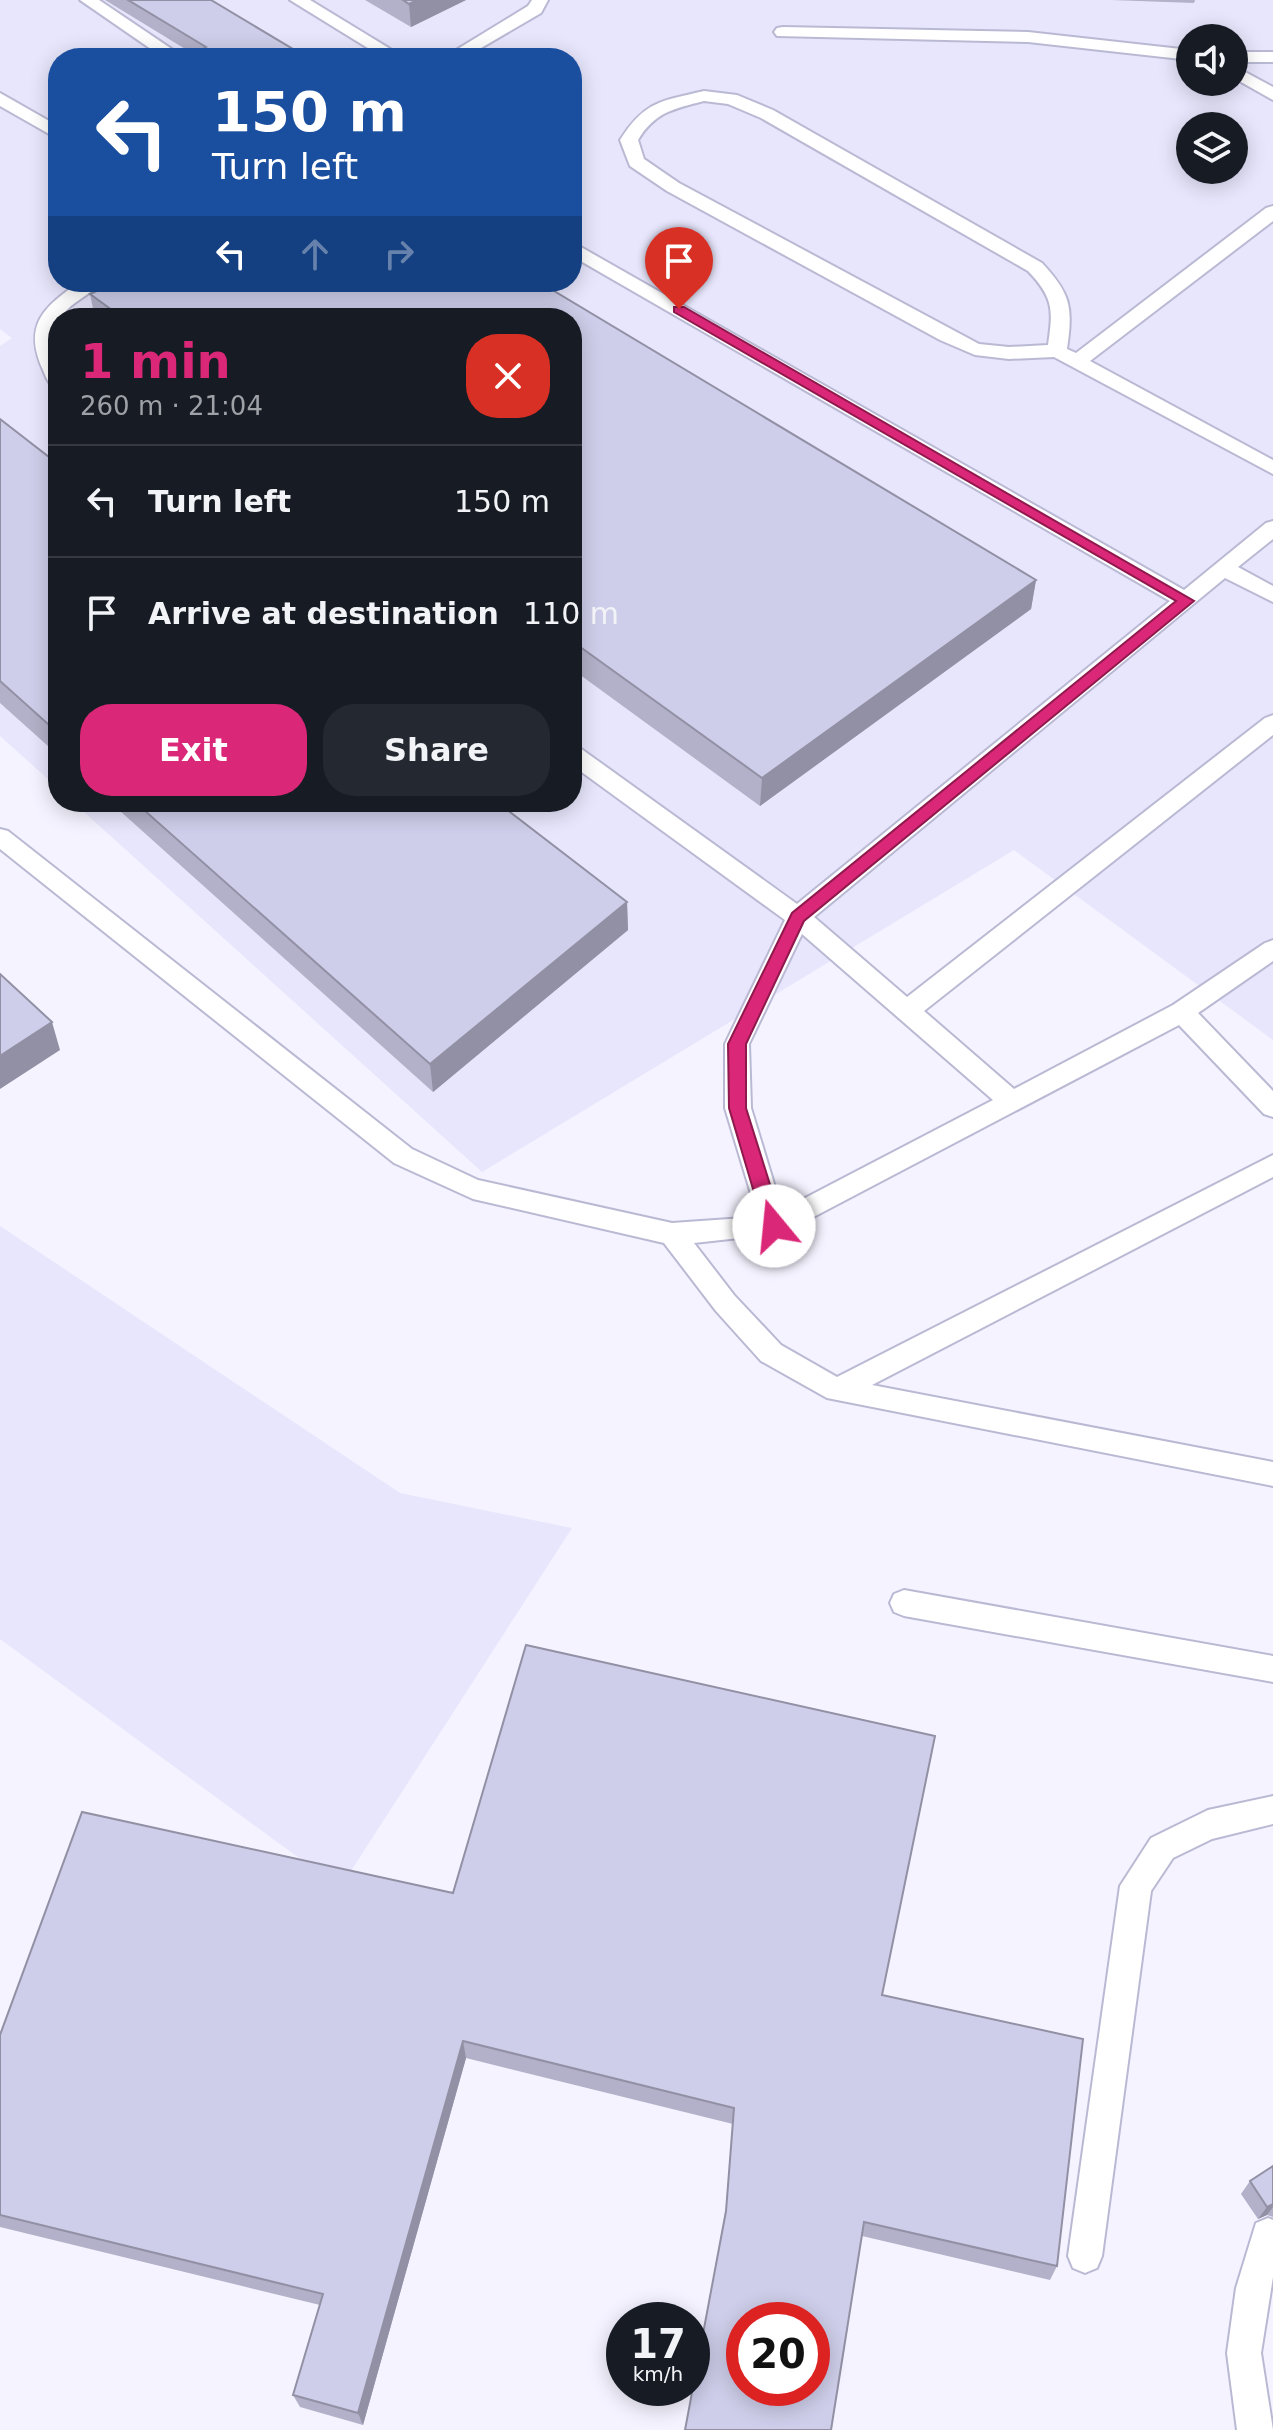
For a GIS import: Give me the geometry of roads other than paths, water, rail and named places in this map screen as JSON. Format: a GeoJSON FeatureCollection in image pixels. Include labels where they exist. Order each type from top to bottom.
{"type":"FeatureCollection","features":[{"type":"Feature","properties":{"kind":"lane"},"geometry":{"type":"LineString","coordinates":[[88,0],[161,48]]}},
{"type":"Feature","properties":{"kind":"lane"},"geometry":{"type":"LineString","coordinates":[[298,0],[379,48]]}},
{"type":"Feature","properties":{"kind":"lane"},"geometry":{"type":"LineString","coordinates":[[469,48],[535,9],[540,0]]}},
{"type":"Feature","properties":{"kind":"lane"},"geometry":{"type":"LineString","coordinates":[[783,32],[1028,37],[1176,53]]}},
{"type":"Feature","properties":{"kind":"lane"},"geometry":{"type":"LineString","coordinates":[[1248,57],[1273,57]]}},
{"type":"Feature","properties":{"kind":"lane"},"geometry":{"type":"LineString","coordinates":[[1248,80],[1273,95]]}},
{"type":"Feature","properties":{"kind":"lane"},"geometry":{"type":"LineString","coordinates":[[1057,351],[1063,311],[1057,288],[1035,267],[767,114],[731,99],[704,96],[664,106],[642,119],[629,140],[636,162],[673,187],[947,336],[975,349],[1009,353],[1057,351],[1273,468]]}},
{"type":"Feature","properties":{"kind":"lane"},"geometry":{"type":"LineString","coordinates":[[0,98],[48,128]]}},
{"type":"Feature","properties":{"kind":"lane"},"geometry":{"type":"LineString","coordinates":[[1077,362],[1273,212]]}},
{"type":"Feature","properties":{"kind":"lane"},"geometry":{"type":"LineString","coordinates":[[582,254],[1187,601]]}},
{"type":"Feature","properties":{"kind":"lane"},"geometry":{"type":"LineString","coordinates":[[54,308],[77,292]]}},
{"type":"Feature","properties":{"kind":"lane"},"geometry":{"type":"LineString","coordinates":[[48,318],[41,342],[48,358]]}},
{"type":"Feature","properties":{"kind":"lane"},"geometry":{"type":"LineString","coordinates":[[774,1226],[738,1108],[737,1044],[798,917],[1273,528]]}},
{"type":"Feature","properties":{"kind":"lane"},"geometry":{"type":"LineString","coordinates":[[1225,569],[1273,595]]}},
{"type":"Feature","properties":{"kind":"lane"},"geometry":{"type":"LineString","coordinates":[[907,1011],[1273,723]]}},
{"type":"Feature","properties":{"kind":"lane"},"geometry":{"type":"LineString","coordinates":[[582,761],[798,917],[1011,1101]]}},
{"type":"Feature","properties":{"kind":"lane"},"geometry":{"type":"LineString","coordinates":[[0,837],[403,1156],[473,1189],[672,1234],[774,1226],[1182,1012],[1273,949]]}},
{"type":"Feature","properties":{"kind":"lane"},"geometry":{"type":"LineString","coordinates":[[1182,1012],[1273,1107]]}},
{"type":"Feature","properties":{"kind":"lane"},"geometry":{"type":"LineString","coordinates":[[837,1390],[1273,1165]]}},
{"type":"Feature","properties":{"kind":"lane"},"geometry":{"type":"LineString","coordinates":[[672,1234],[725,1303],[771,1353],[837,1390],[1273,1474]]}},
{"type":"Feature","properties":{"kind":"lane"},"geometry":{"type":"LineString","coordinates":[[904,1603],[1273,1669]]}},
{"type":"Feature","properties":{"kind":"lane"},"geometry":{"type":"LineString","coordinates":[[1085,2256],[1136,1886],[1162,1848],[1208,1825],[1273,1810]]}},
{"type":"Feature","properties":{"kind":"lane"},"geometry":{"type":"LineString","coordinates":[[1255,2430],[1244,2353],[1253,2288],[1268,2235]]}}]}
